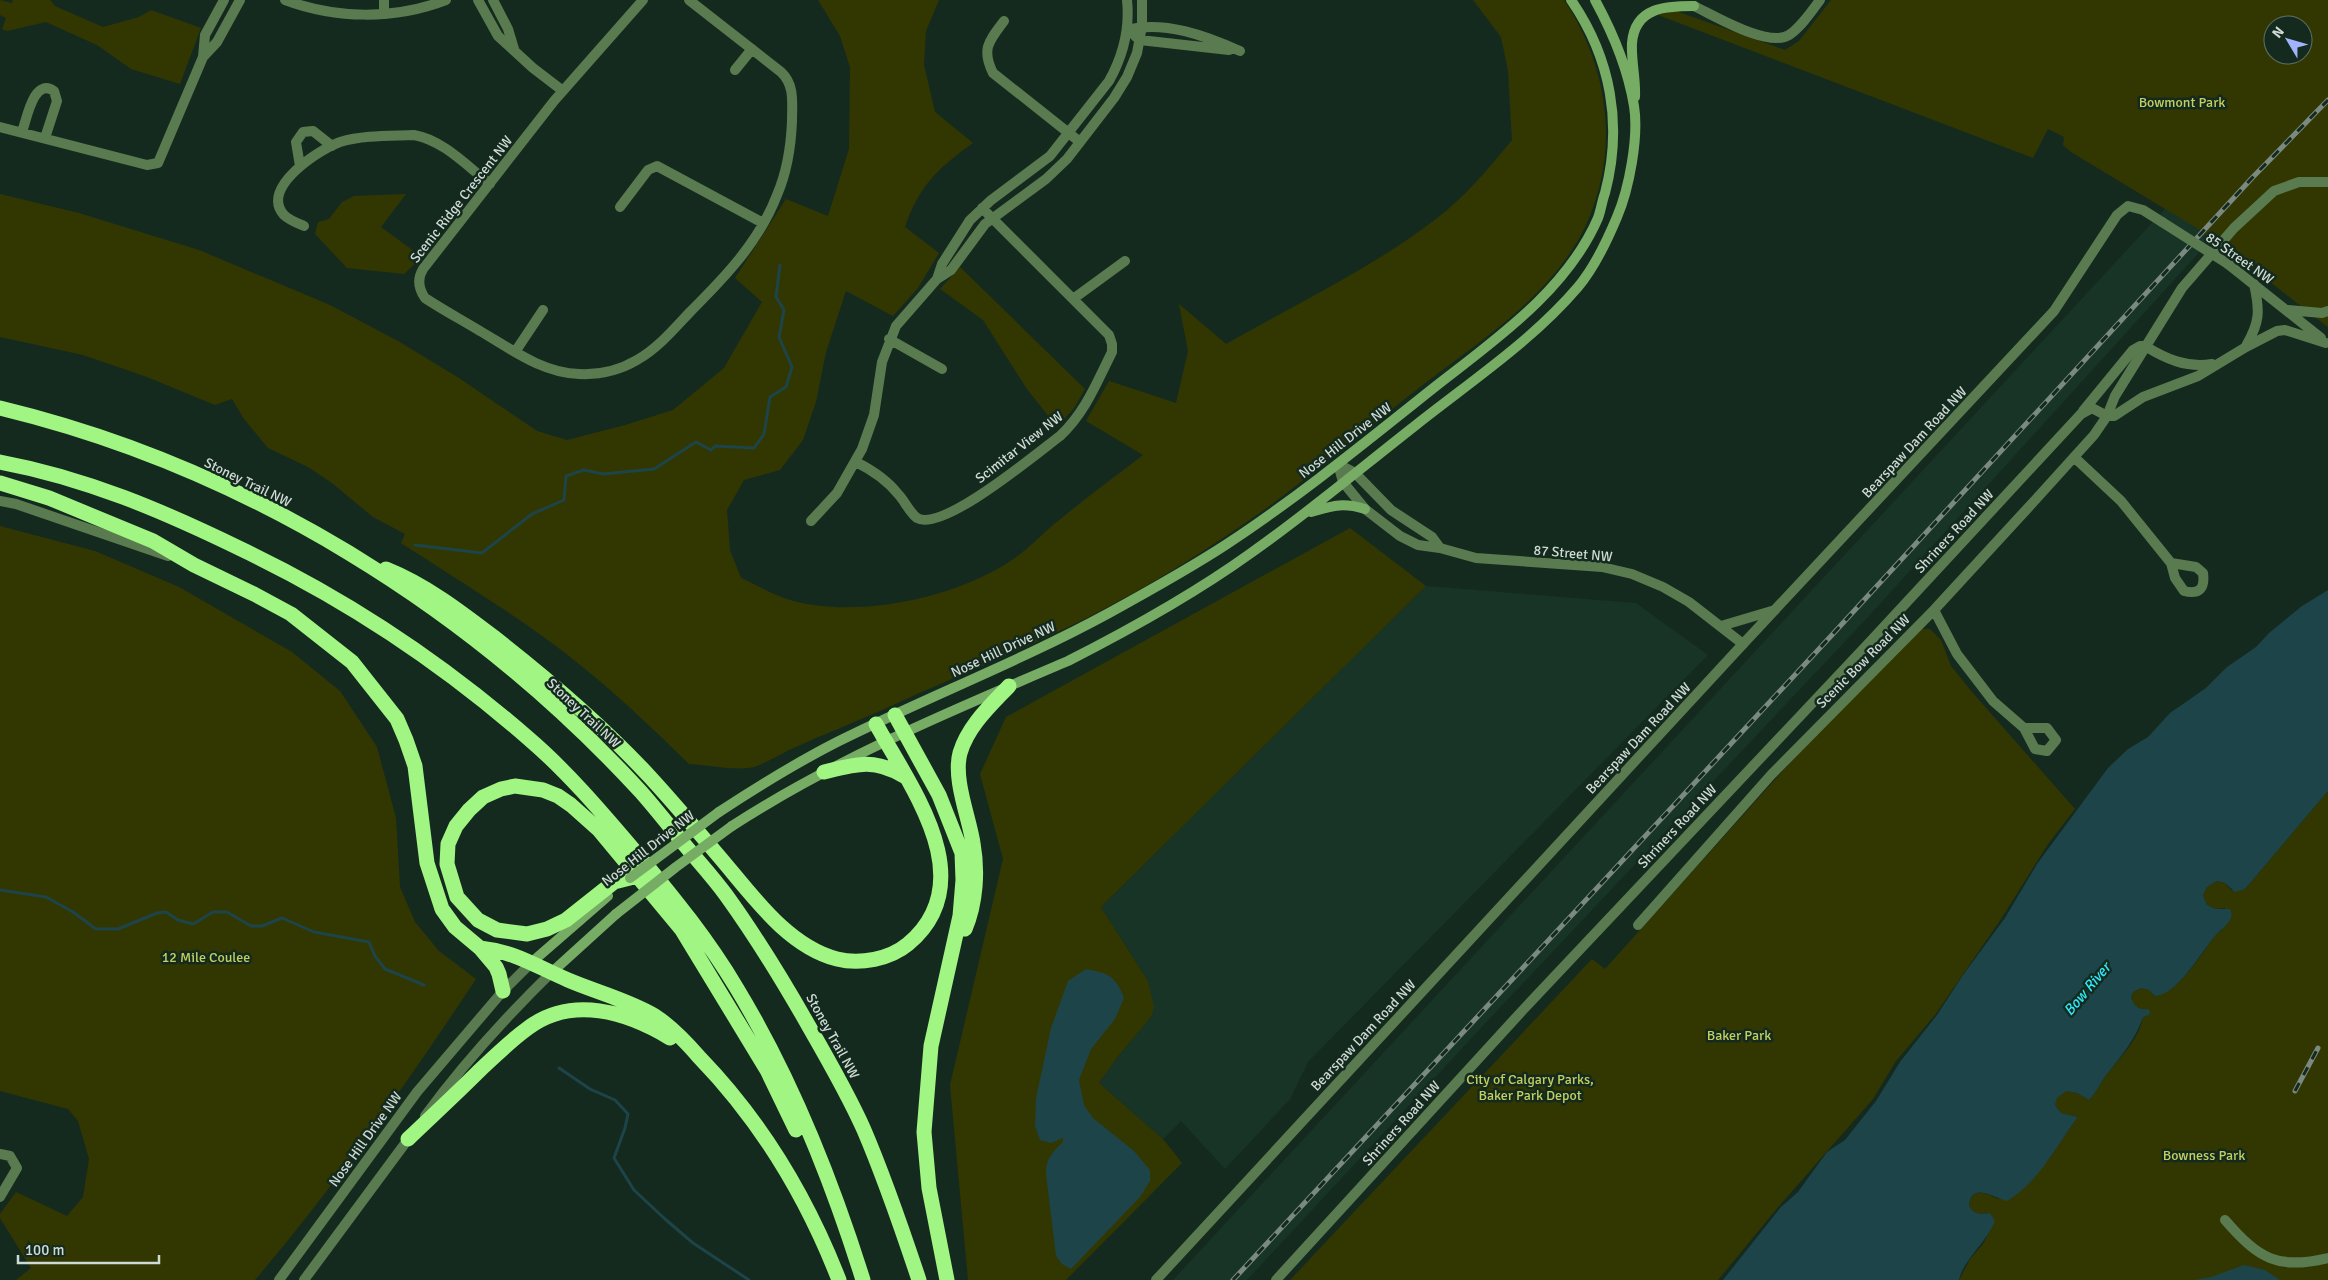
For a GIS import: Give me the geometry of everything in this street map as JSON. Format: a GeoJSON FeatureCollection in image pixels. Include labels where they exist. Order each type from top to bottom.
{"type":"FeatureCollection","features":[{"type":"Feature","properties":{"kind":"highway","name":"Stoney Trail NW"},"geometry":{"type":"LineString","coordinates":[[0,408],[126,446],[199,476],[256,502],[359,559],[461,628],[492,652],[582,732],[643,794],[725,893],[791,994],[863,1128],[898,1215],[919,1280]]}},
{"type":"Feature","properties":{"kind":"highway"},"geometry":{"type":"LineString","coordinates":[[0,462],[42,470],[140,502],[276,566],[390,633],[432,662],[529,738],[606,817],[684,910],[737,988],[780,1069],[829,1185],[863,1280]]}},
{"type":"Feature","properties":{"kind":"highway"},"geometry":{"type":"LineString","coordinates":[[0,483],[49,498],[153,541],[194,565],[291,614],[352,662],[397,719],[415,766],[427,863],[442,909],[455,927],[480,948],[500,974],[503,991]]}},
{"type":"Feature","properties":{"kind":"highway"},"geometry":{"type":"LineString","coordinates":[[359,559],[410,578],[447,603],[533,668],[581,709],[649,775],[770,914],[805,944],[837,959],[868,960],[886,956],[903,948],[925,924],[939,898],[941,868],[938,845],[928,820],[876,724]]}},
{"type":"Feature","properties":{"kind":"highway"},"geometry":{"type":"LineString","coordinates":[[942,989],[968,921],[974,896],[974,844],[963,798],[960,755],[973,728],[1009,686]]}},
{"type":"Feature","properties":{"kind":"highway"},"geometry":{"type":"LineString","coordinates":[[894,715],[940,795],[962,854],[963,880],[960,916],[942,989],[931,1046],[924,1132],[928,1188],[946,1280]]}},
{"type":"Feature","properties":{"kind":"highway"},"geometry":{"type":"LineString","coordinates":[[824,772],[849,766],[877,764],[888,767],[904,776]]}},
{"type":"Feature","properties":{"kind":"highway"},"geometry":{"type":"LineString","coordinates":[[630,878],[614,882],[602,896],[566,920],[547,929],[527,934],[497,930],[478,920],[458,898],[447,864],[448,844],[456,826],[483,797],[515,786],[532,787],[558,796],[586,818],[682,930],[767,1070],[803,1145],[829,1185]]}},
{"type":"Feature","properties":{"kind":"highway"},"geometry":{"type":"LineString","coordinates":[[480,948],[503,951],[532,962],[551,972],[634,1006],[655,1016],[669,1026],[706,1064],[753,1120],[804,1205],[839,1280]]}},
{"type":"Feature","properties":{"kind":"highway"},"geometry":{"type":"LineString","coordinates":[[408,1139],[502,1049],[528,1027],[559,1013],[575,1009],[594,1009],[635,1021],[670,1037],[706,1064]]}},
{"type":"Feature","properties":{"kind":"main road","name":"Nose Hill Drive NW"},"geometry":{"type":"LineString","coordinates":[[630,878],[719,812],[806,759],[894,715],[1041,648],[1174,576],[1235,539],[1338,464],[1475,355],[1539,300],[1559,279],[1577,255],[1598,217],[1612,166],[1614,120],[1603,62],[1583,17],[1572,0]]}},
{"type":"Feature","properties":{"kind":"main road"},"geometry":{"type":"LineString","coordinates":[[551,972],[616,914],[676,867],[732,826],[779,796],[904,733],[1089,650],[1159,612],[1250,554],[1305,514],[1533,331],[1578,287],[1598,256],[1617,216],[1630,176],[1636,122],[1634,106],[1611,30],[1595,0]]}},
{"type":"Feature","properties":{"kind":"main road"},"geometry":{"type":"LineString","coordinates":[[1682,0],[1694,6]]}},
{"type":"Feature","properties":{"kind":"main road"},"geometry":{"type":"LineString","coordinates":[[1634,106],[1636,83],[1632,43],[1638,24],[1648,14],[1661,7],[1694,6]]}},
{"type":"Feature","properties":{"kind":"main road"},"geometry":{"type":"LineString","coordinates":[[1305,514],[1336,505],[1349,504],[1365,509]]}},
{"type":"Feature","properties":{"kind":"main road","name":"Nose Hill Drive NW"},"geometry":{"type":"LineString","coordinates":[[532,962],[602,896]]}},
{"type":"Feature","properties":{"kind":"street"},"geometry":{"type":"LineString","coordinates":[[0,127],[147,166],[154,166],[161,159],[202,57],[205,35],[224,0]]}},
{"type":"Feature","properties":{"kind":"street"},"geometry":{"type":"LineString","coordinates":[[202,57],[217,42],[240,0]]}},
{"type":"Feature","properties":{"kind":"street"},"geometry":{"type":"LineString","coordinates":[[285,0],[325,12],[384,14],[409,11],[446,0]]}},
{"type":"Feature","properties":{"kind":"street"},"geometry":{"type":"LineString","coordinates":[[384,0],[384,14]]}},
{"type":"Feature","properties":{"kind":"street"},"geometry":{"type":"LineString","coordinates":[[478,0],[498,36],[533,68],[563,91]]}},
{"type":"Feature","properties":{"kind":"street"},"geometry":{"type":"LineString","coordinates":[[493,0],[508,29],[514,50]]}},
{"type":"Feature","properties":{"kind":"street","name":"Scenic Ridge Crescent NW"},"geometry":{"type":"LineString","coordinates":[[642,0],[563,91],[423,269],[418,283],[425,298],[530,361],[545,367],[577,374],[609,371],[637,360],[659,344],[737,264],[771,210],[783,178],[790,147],[792,94],[785,76],[689,0]]}},
{"type":"Feature","properties":{"kind":"street"},"geometry":{"type":"LineString","coordinates":[[937,279],[942,264],[970,220],[982,208],[1043,162],[1109,81],[1122,52],[1127,30],[1127,0]]}},
{"type":"Feature","properties":{"kind":"street"},"geometry":{"type":"LineString","coordinates":[[811,521],[837,492],[856,462],[874,415],[882,362],[889,340],[905,314],[937,279],[951,270],[978,232],[992,218],[1052,174],[1080,142],[1121,88],[1137,53],[1142,26],[1142,0]]}},
{"type":"Feature","properties":{"kind":"street"},"geometry":{"type":"LineString","coordinates":[[1694,6],[1760,36],[1778,39],[1795,30],[1820,0]]}},
{"type":"Feature","properties":{"kind":"street"},"geometry":{"type":"LineString","coordinates":[[1004,21],[988,43],[988,63],[993,73],[1080,142]]}},
{"type":"Feature","properties":{"kind":"street"},"geometry":{"type":"LineString","coordinates":[[1142,26],[1199,34],[1240,51],[1140,40],[1127,30],[1142,26]]}},
{"type":"Feature","properties":{"kind":"street"},"geometry":{"type":"LineString","coordinates":[[735,70],[752,49]]}},
{"type":"Feature","properties":{"kind":"street"},"geometry":{"type":"LineString","coordinates":[[22,132],[36,93],[42,88],[48,88],[56,94],[57,101],[45,138]]}},
{"type":"Feature","properties":{"kind":"street"},"geometry":{"type":"LineString","coordinates":[[300,166],[296,142],[303,132],[313,131],[332,146]]}},
{"type":"Feature","properties":{"kind":"street"},"geometry":{"type":"LineString","coordinates":[[304,226],[282,214],[278,198],[283,186],[300,166],[332,146],[356,138],[421,136],[442,147],[490,184]]}},
{"type":"Feature","properties":{"kind":"street"},"geometry":{"type":"LineString","coordinates":[[620,207],[648,170],[657,166],[763,223]]}},
{"type":"Feature","properties":{"kind":"street","name":"Scenic Bow Road NW"},"geometry":{"type":"LineString","coordinates":[[1638,925],[1771,775],[1934,610],[2094,435],[2145,346],[2182,288],[2200,265],[2259,203],[2274,191],[2287,185],[2312,181],[2328,182]]}},
{"type":"Feature","properties":{"kind":"street","name":"85 Street NW"},"geometry":{"type":"LineString","coordinates":[[2128,206],[2143,210],[2228,264],[2288,310],[2327,344]]}},
{"type":"Feature","properties":{"kind":"street","name":"Bearspaw Dam Road NW"},"geometry":{"type":"LineString","coordinates":[[1156,1280],[1743,644],[2054,311],[2110,224],[2128,206]]}},
{"type":"Feature","properties":{"kind":"street","name":"Scimitar View NW"},"geometry":{"type":"LineString","coordinates":[[856,462],[886,481],[913,514],[924,520],[932,521],[974,500],[1060,436],[1071,426],[1086,405],[1112,348],[1109,335],[982,208]]}},
{"type":"Feature","properties":{"kind":"street"},"geometry":{"type":"LineString","coordinates":[[1073,299],[1125,261]]}},
{"type":"Feature","properties":{"kind":"street"},"geometry":{"type":"LineString","coordinates":[[2246,347],[2260,310],[2254,284]]}},
{"type":"Feature","properties":{"kind":"street"},"geometry":{"type":"LineString","coordinates":[[515,352],[543,310]]}},
{"type":"Feature","properties":{"kind":"street"},"geometry":{"type":"LineString","coordinates":[[2288,310],[2322,313],[2328,311]]}},
{"type":"Feature","properties":{"kind":"street"},"geometry":{"type":"LineString","coordinates":[[2081,414],[2092,408],[2106,416],[2114,416],[2143,397],[2198,376],[2265,336],[2285,330],[2327,344]]}},
{"type":"Feature","properties":{"kind":"street"},"geometry":{"type":"LineString","coordinates":[[889,340],[942,369]]}},
{"type":"Feature","properties":{"kind":"street","name":"Shriners Road NW"},"geometry":{"type":"LineString","coordinates":[[1276,1280],[1515,1019],[1862,651],[2081,414],[2133,350],[2140,346],[2145,346]]}},
{"type":"Feature","properties":{"kind":"street"},"geometry":{"type":"LineString","coordinates":[[2145,346],[2167,359],[2183,364],[2201,366],[2219,363]]}},
{"type":"Feature","properties":{"kind":"street"},"geometry":{"type":"LineString","coordinates":[[2074,457],[2121,501],[2171,564]]}},
{"type":"Feature","properties":{"kind":"street","name":"87 Street NW"},"geometry":{"type":"LineString","coordinates":[[1338,464],[1355,473],[1391,510],[1432,537],[1440,548]]}},
{"type":"Feature","properties":{"kind":"street","name":"87 Street NW"},"geometry":{"type":"LineString","coordinates":[[1338,464],[1343,482],[1365,509],[1393,532],[1418,545],[1440,548],[1476,558],[1602,567],[1632,574],[1663,587],[1689,602],[1743,644]]}},
{"type":"Feature","properties":{"kind":"street"},"geometry":{"type":"LineString","coordinates":[[0,500],[194,565]]}},
{"type":"Feature","properties":{"kind":"street"},"geometry":{"type":"LineString","coordinates":[[1721,626],[1777,609]]}},
{"type":"Feature","properties":{"kind":"street"},"geometry":{"type":"LineString","coordinates":[[1934,610],[1957,654],[1993,701],[2024,728]]}},
{"type":"Feature","properties":{"kind":"street","name":"Nose Hill Drive NW"},"geometry":{"type":"LineString","coordinates":[[279,1280],[417,1092],[503,991],[532,962]]}},
{"type":"Feature","properties":{"kind":"street"},"geometry":{"type":"LineString","coordinates":[[304,1280],[449,1083],[489,1035],[551,972]]}},
{"type":"Feature","properties":{"kind":"street"},"geometry":{"type":"LineString","coordinates":[[0,1154],[10,1156],[17,1168],[0,1197]]}},
{"type":"Feature","properties":{"kind":"street"},"geometry":{"type":"LineString","coordinates":[[2225,1220],[2244,1240],[2270,1259],[2286,1264],[2304,1264],[2328,1258]]}},
{"type":"Feature","properties":{"kind":"shaded area"},"geometry":{"type":"Polygon","coordinates":[[[2175,198],[2233,215],[1868,617],[1494,1014],[1247,1280],[1173,1280],[2175,198]]]}},
{"type":"Feature","properties":{"kind":"shaded area"},"geometry":{"type":"Polygon","coordinates":[[[1426,586],[1636,603],[1708,655],[1308,1062],[1290,1099],[1225,1169],[1181,1121],[1163,1139],[1099,1083],[1151,1017],[1148,981],[1101,907],[1426,586]]]}},
{"type":"Feature","properties":{"kind":"green space"},"geometry":{"type":"Polygon","coordinates":[[[0,0],[12,3],[13,0],[50,0],[55,6],[103,27],[139,17],[151,10],[201,28],[180,84],[131,69],[97,45],[46,22],[7,31],[2,29],[6,18],[0,15],[0,0]]]}},
{"type":"Feature","properties":{"kind":"green space"},"geometry":{"type":"Polygon","coordinates":[[[818,0],[939,0],[926,31],[924,65],[935,112],[973,143],[931,179],[916,200],[910,213],[905,227],[939,253],[918,288],[893,316],[846,291],[826,352],[816,402],[803,440],[780,470],[744,480],[727,510],[730,550],[741,578],[790,600],[817,606],[877,606],[909,601],[940,593],[969,583],[996,570],[1028,548],[1064,516],[1143,455],[1086,421],[1109,381],[1176,403],[1188,351],[1179,304],[1226,344],[1360,270],[1411,237],[1447,210],[1476,182],[1512,140],[1508,71],[1501,37],[1473,0],[1564,0],[1579,26],[1591,53],[1600,81],[1605,110],[1606,139],[1597,197],[1586,225],[1572,250],[1536,294],[1492,332],[1399,403],[1302,482],[1252,519],[1139,590],[1072,625],[748,768],[689,764],[619,697],[553,644],[511,614],[401,543],[405,534],[373,517],[332,483],[308,467],[268,448],[244,419],[232,399],[215,405],[147,377],[83,355],[0,337],[0,194],[79,213],[199,250],[330,305],[398,341],[459,378],[537,431],[567,440],[673,410],[724,368],[762,302],[735,278],[786,199],[828,216],[849,149],[850,67],[840,36],[818,0]]]}},
{"type":"Feature","properties":{"kind":"green space","name":"Bowmont Park"},"geometry":{"type":"Polygon","coordinates":[[[1831,0],[2328,0],[2328,327],[2226,248],[2195,227],[2071,152],[2063,145],[2064,137],[2048,129],[2033,158],[1658,15],[1676,11],[1785,50],[1799,41],[1831,0]]]}},
{"type":"Feature","properties":{"kind":"green space"},"geometry":{"type":"Polygon","coordinates":[[[406,194],[381,227],[422,257],[404,274],[347,268],[315,234],[318,222],[329,219],[342,202],[354,196],[406,194]]]}},
{"type":"Feature","properties":{"kind":"green space"},"geometry":{"type":"Polygon","coordinates":[[[960,267],[1085,389],[1074,408],[1057,427],[1027,389],[983,320],[940,289],[960,267]]]}},
{"type":"Feature","properties":{"kind":"green space","name":"12 Mile Coulee"},"geometry":{"type":"Polygon","coordinates":[[[0,526],[95,551],[179,587],[292,652],[340,691],[377,747],[396,818],[400,887],[415,922],[439,951],[476,979],[370,1133],[314,1208],[255,1280],[16,1280],[31,1268],[0,1218],[0,1214],[16,1192],[67,1216],[83,1197],[89,1159],[78,1121],[68,1109],[0,1091],[0,526]]]}},
{"type":"Feature","properties":{"kind":"green space"},"geometry":{"type":"Polygon","coordinates":[[[1350,528],[1426,586],[1101,907],[1148,981],[1154,1007],[1151,1017],[1099,1083],[1163,1139],[1182,1163],[1066,1280],[968,1280],[950,1085],[1003,859],[980,774],[1006,717],[1350,528]]]}},
{"type":"Feature","properties":{"kind":"green space","name":"Baker Park"},"geometry":{"type":"Polygon","coordinates":[[[1918,629],[1930,629],[1941,640],[1951,666],[2075,809],[2048,844],[2001,919],[1935,1015],[1896,1061],[1873,1099],[1779,1206],[1718,1280],[1290,1280],[1592,959],[1605,969],[1833,715],[1918,629]]]}},
{"type":"Feature","properties":{"kind":"green space","name":"Bowness Park"},"geometry":{"type":"Polygon","coordinates":[[[2328,791],[2328,1280],[1959,1280],[1970,1259],[1983,1244],[1993,1225],[1990,1213],[1978,1213],[1971,1209],[1969,1206],[1973,1196],[1976,1193],[1984,1193],[1998,1199],[2050,1158],[2078,1117],[2061,1113],[2055,1105],[2056,1098],[2066,1091],[2077,1093],[2089,1100],[2131,1044],[2140,1028],[2143,1010],[2134,1005],[2131,999],[2133,992],[2141,988],[2149,990],[2155,996],[2172,988],[2189,972],[2215,935],[2222,930],[2225,908],[2216,909],[2207,905],[2203,895],[2207,887],[2217,881],[2225,883],[2231,890],[2245,889],[2328,791]]]}},
{"type":"Feature","properties":{"kind":"water","name":"Bow River"},"geometry":{"type":"Polygon","coordinates":[[[2328,590],[2328,791],[2245,889],[2235,892],[2225,883],[2217,881],[2207,887],[2203,895],[2207,905],[2216,909],[2230,909],[2232,914],[2230,920],[2214,937],[2188,972],[2171,989],[2155,996],[2149,990],[2141,988],[2133,992],[2131,998],[2134,1004],[2143,1009],[2149,1009],[2150,1014],[2143,1017],[2128,1047],[2089,1100],[2077,1093],[2066,1091],[2057,1098],[2055,1105],[2061,1113],[2078,1117],[2038,1174],[2007,1201],[1984,1193],[1974,1194],[1969,1206],[1973,1211],[1980,1214],[1990,1213],[1995,1221],[1987,1236],[1965,1265],[1959,1280],[1723,1280],[1781,1207],[1798,1192],[1827,1152],[1845,1140],[1876,1101],[1900,1062],[1937,1015],[1963,975],[2005,918],[2037,864],[2108,768],[2128,749],[2148,737],[2170,713],[2206,688],[2227,667],[2256,647],[2269,633],[2302,606],[2328,590]]]}},
{"type":"Feature","properties":{"kind":"water"},"geometry":{"type":"Polygon","coordinates":[[[1086,969],[1106,974],[1114,980],[1124,998],[1115,1019],[1091,1049],[1079,1080],[1084,1105],[1093,1118],[1134,1151],[1150,1170],[1150,1181],[1140,1197],[1071,1269],[1062,1264],[1056,1256],[1046,1174],[1048,1160],[1063,1142],[1063,1138],[1051,1143],[1040,1140],[1035,1126],[1036,1098],[1051,1028],[1068,981],[1086,969]]]}},
{"type":"Feature","properties":{"kind":"water"},"geometry":{"type":"Polygon","coordinates":[[[2244,1265],[2265,1270],[2280,1280],[2195,1280],[2211,1277],[2244,1265]]]}},
{"type":"Feature","properties":{"kind":"waterway"},"geometry":{"type":"LineString","coordinates":[[415,545],[482,553],[532,514],[564,500],[566,476],[584,470],[603,474],[654,469],[696,442],[711,450],[715,446],[754,448],[764,434],[770,397],[786,387],[792,367],[779,337],[784,310],[776,297],[780,265]]}},
{"type":"Feature","properties":{"kind":"waterway"},"geometry":{"type":"LineString","coordinates":[[0,890],[46,897],[73,912],[96,929],[118,929],[157,913],[166,912],[178,920],[193,924],[213,912],[227,912],[251,926],[262,926],[282,918],[314,932],[369,942],[375,956],[385,969],[424,985]]}},
{"type":"Feature","properties":{"kind":"waterway"},"geometry":{"type":"LineString","coordinates":[[559,1068],[590,1089],[615,1100],[628,1114],[614,1158],[634,1190],[693,1243],[749,1280]]}},
{"type":"Feature","properties":{"kind":"railway"},"geometry":{"type":"LineString","coordinates":[[1233,1280],[1831,636],[2252,178],[2328,100]]}},
{"type":"Feature","properties":{"kind":"railway"},"geometry":{"type":"LineString","coordinates":[[2295,1091],[2318,1048]]}},
{"type":"Feature","properties":{"kind":"park label","name":"City of Calgary Parks, Baker Park Depot"},"geometry":{"type":"Point","coordinates":[1530,1088]}}]}
